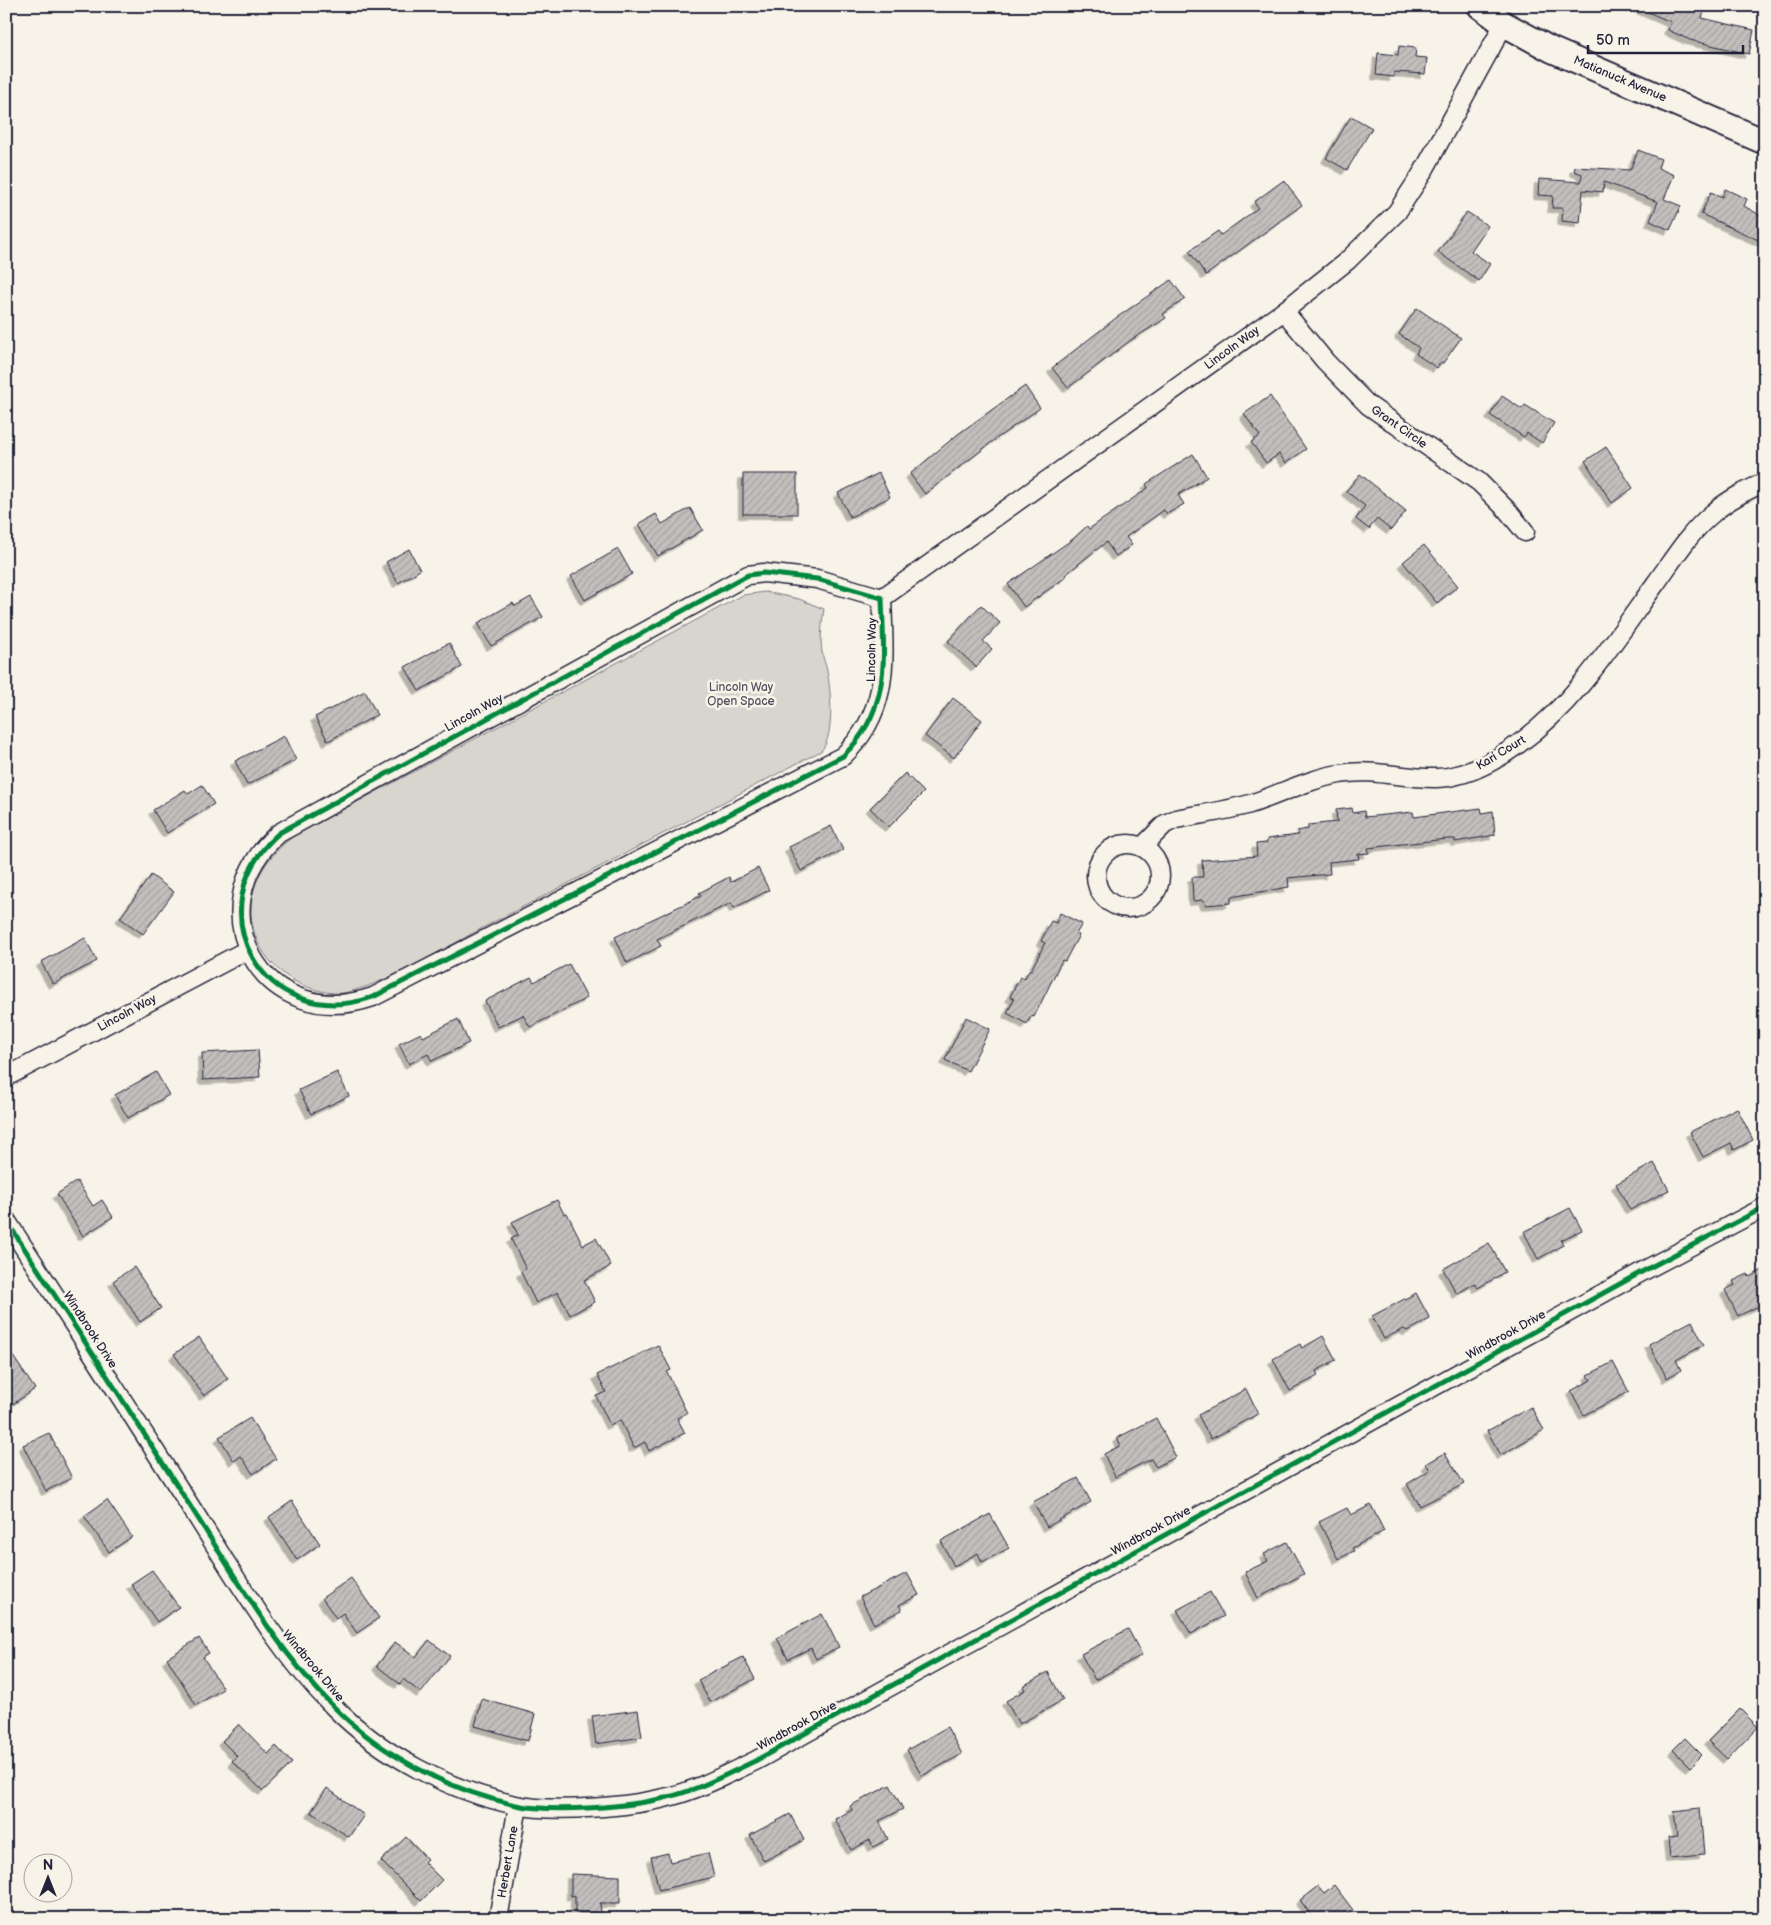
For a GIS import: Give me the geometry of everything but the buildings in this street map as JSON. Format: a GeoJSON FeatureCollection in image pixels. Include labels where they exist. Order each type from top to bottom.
{"type":"FeatureCollection","features":[{"type":"Feature","properties":{"kind":"street","name":"Matianuck Avenue"},"geometry":{"type":"LineString","coordinates":[[1480,6],[1504,24],[1552,50],[1765,142]]}},
{"type":"Feature","properties":{"kind":"street","name":"Lincoln Way"},"geometry":{"type":"LineString","coordinates":[[882,598],[1094,449],[1284,311],[1346,262],[1397,212],[1423,172],[1504,24]]}},
{"type":"Feature","properties":{"kind":"street","name":"Grant Circle"},"geometry":{"type":"LineString","coordinates":[[1284,311],[1325,361],[1368,406],[1479,482],[1507,510],[1525,532]]}},
{"type":"Feature","properties":{"kind":"street","name":"Kari Court"},"geometry":{"type":"LineString","coordinates":[[1142,847],[1165,824],[1176,819],[1245,805],[1323,777],[1359,771],[1427,778],[1452,776],[1469,772],[1497,757],[1545,724],[1565,703],[1601,659],[1680,548],[1702,522],[1726,502],[1765,482]]}},
{"type":"Feature","properties":{"kind":"street","name":"Lincoln Way"},"geometry":{"type":"LineString","coordinates":[[776,573],[817,579],[882,598],[884,660],[879,698],[866,730],[843,756],[363,1000],[332,1005],[296,996],[269,979],[247,950],[241,922],[241,904],[249,873],[268,842],[292,824],[748,575],[776,573]]}},
{"type":"Feature","properties":{"kind":"street","name":"Lincoln Way"},"geometry":{"type":"LineString","coordinates":[[6,1077],[247,950]]}},
{"type":"Feature","properties":{"kind":"street","name":"Windbrook Drive"},"geometry":{"type":"LineString","coordinates":[[6,1220],[267,1624],[317,1690],[353,1726],[397,1758],[456,1785],[518,1806],[557,1808],[639,1803],[684,1792],[728,1774],[1655,1265],[1765,1208]]}},
{"type":"Feature","properties":{"kind":"street","name":"Herbert Lane"},"geometry":{"type":"LineString","coordinates":[[498,1919],[518,1806]]}},
{"type":"Feature","properties":{"kind":"green space","name":"Lincoln Way Open Space"},"geometry":{"type":"Polygon","coordinates":[[[765,592],[799,599],[824,609],[821,647],[827,669],[831,712],[828,735],[821,751],[417,964],[360,989],[343,993],[317,990],[291,979],[269,960],[255,936],[252,922],[252,896],[259,877],[269,860],[292,837],[743,595],[765,592]]]}},
{"type":"Feature","properties":{"kind":"cycle path"},"geometry":{"type":"LineString","coordinates":[[764,573],[817,579],[882,598],[883,663],[877,702],[870,720],[859,739],[843,756],[373,997],[334,1004],[300,998],[272,982],[253,957],[242,928],[242,896],[254,863],[279,833],[748,575],[764,573]]}},
{"type":"Feature","properties":{"kind":"cycle path"},"geometry":{"type":"LineString","coordinates":[[6,1220],[254,1607],[292,1659],[334,1707],[373,1741],[418,1769],[466,1791],[516,1805],[550,1809],[571,1809],[634,1804],[668,1797],[701,1786],[755,1761],[1647,1269],[1765,1207]]}}]}
